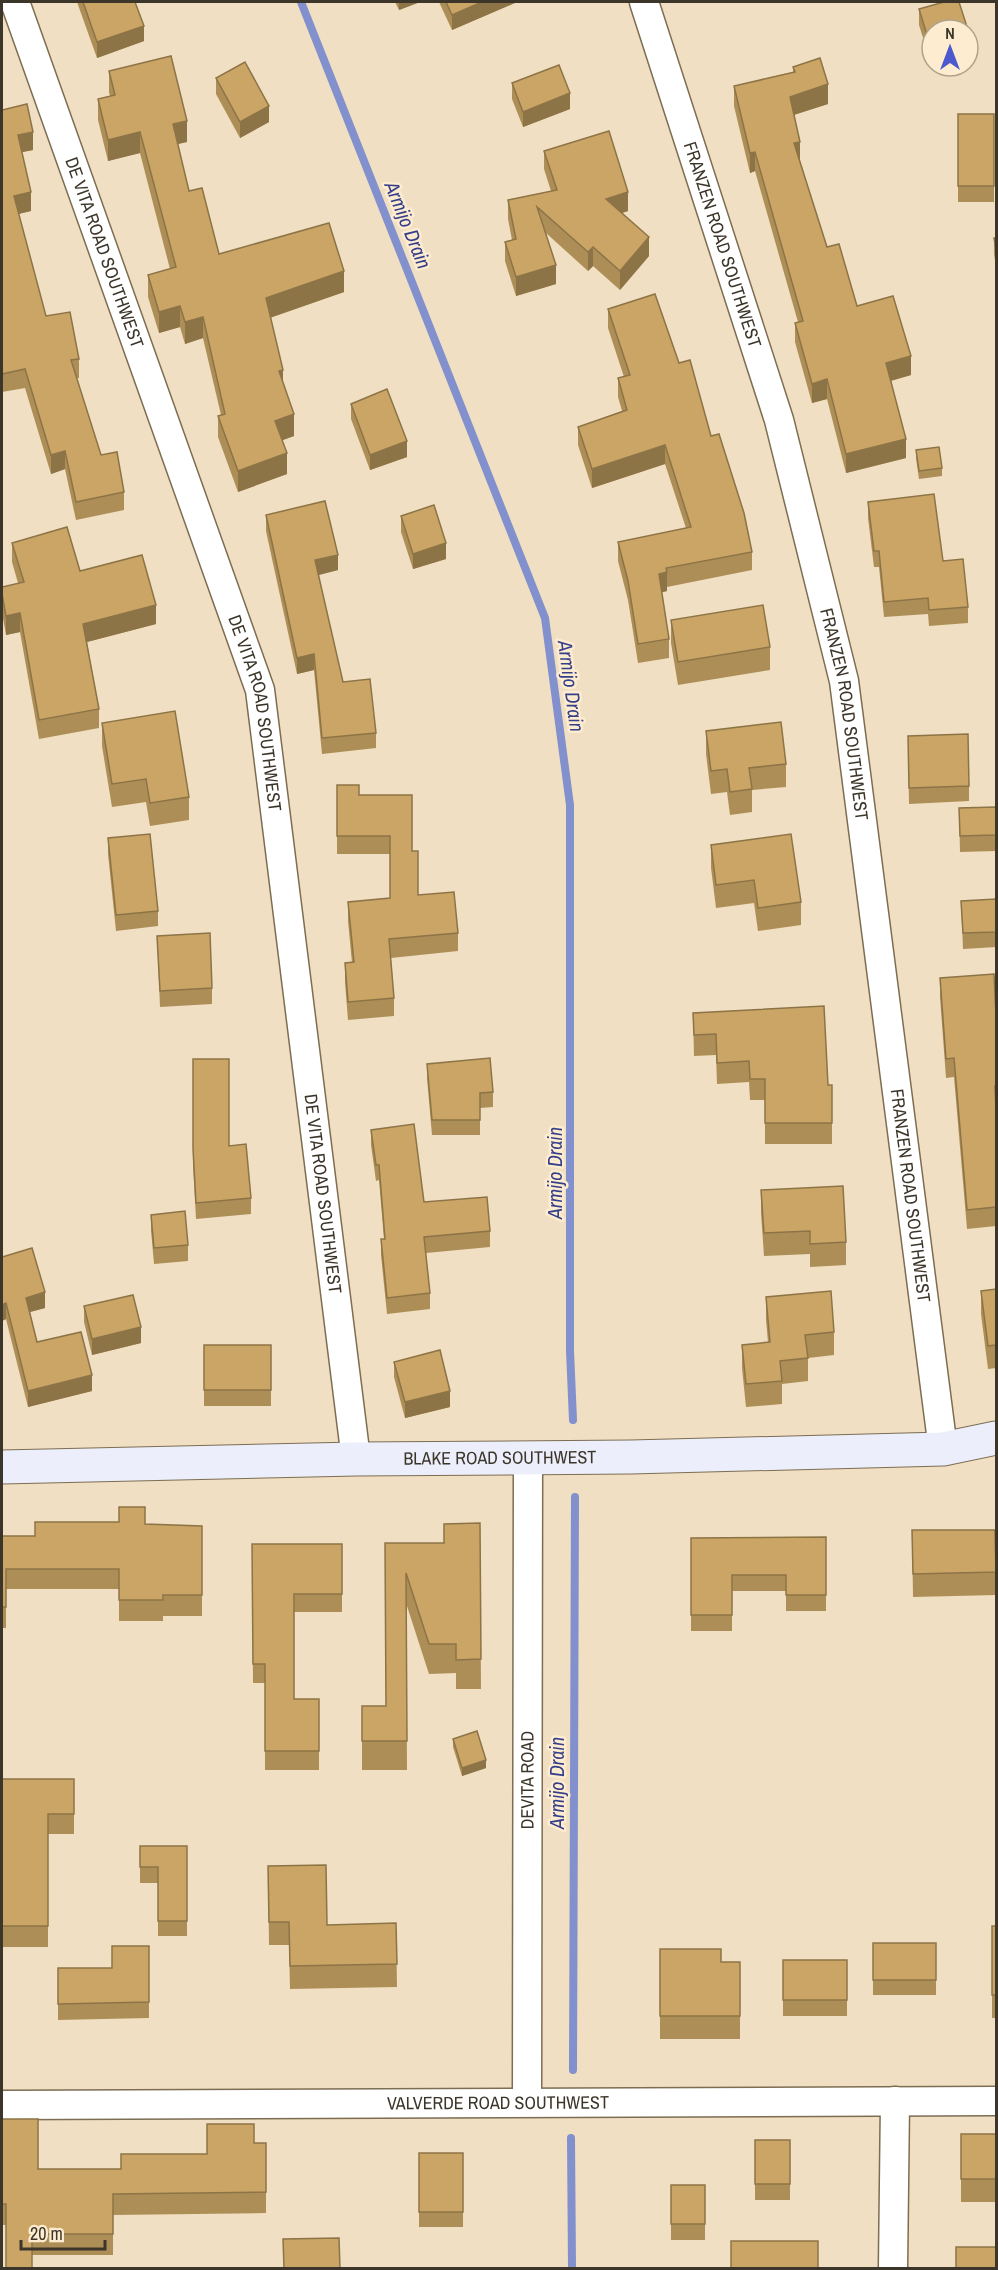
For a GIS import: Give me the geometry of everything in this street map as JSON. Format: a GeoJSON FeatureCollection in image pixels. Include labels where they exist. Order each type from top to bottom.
{"type":"FeatureCollection","features":[{"type":"Feature","properties":{"kind":"street","name":"DE VITA ROAD SOUTHWEST"},"geometry":{"type":"LineString","coordinates":[[15,2],[260,690],[356,1459]]}},
{"type":"Feature","properties":{"kind":"street","name":"FRANZEN ROAD SOUTHWEST"},"geometry":{"type":"LineString","coordinates":[[644,2],[779,420],[844,681],[943,1449]]}},
{"type":"Feature","properties":{"kind":"street","name":"BLAKE ROAD SOUTHWEST"},"geometry":{"type":"LineString","coordinates":[[2,1467],[943,1449],[996,1438]]}},
{"type":"Feature","properties":{"kind":"street","name":"DEVITA ROAD"},"geometry":{"type":"LineString","coordinates":[[527,2102],[528,1458]]}},
{"type":"Feature","properties":{"kind":"street"},"geometry":{"type":"LineString","coordinates":[[893,2268],[895,2101]]}},
{"type":"Feature","properties":{"kind":"street","name":"VALVERDE ROAD SOUTHWEST"},"geometry":{"type":"LineString","coordinates":[[2,2105],[996,2101]]}},
{"type":"Feature","properties":{"kind":"building"},"geometry":{"type":"Polygon","coordinates":[[[83,2],[135,2],[144,26],[97,42],[83,2]]]}},
{"type":"Feature","properties":{"kind":"building"},"geometry":{"type":"Polygon","coordinates":[[[446,2],[482,2],[452,15],[446,2]]]}},
{"type":"Feature","properties":{"kind":"building"},"geometry":{"type":"Polygon","coordinates":[[[944,2],[959,2],[964,18],[922,18],[919,9],[944,2]]]}},
{"type":"Feature","properties":{"kind":"building"},"geometry":{"type":"Polygon","coordinates":[[[171,56],[187,121],[173,124],[189,191],[202,188],[219,254],[329,223],[344,271],[266,298],[283,370],[279,371],[294,414],[275,421],[287,453],[238,471],[218,416],[225,414],[203,317],[185,322],[180,306],[159,312],[148,275],[176,267],[140,132],[108,140],[98,99],[115,95],[109,71],[171,56]]]}},
{"type":"Feature","properties":{"kind":"building"},"geometry":{"type":"Polygon","coordinates":[[[820,58],[828,84],[790,97],[800,142],[794,143],[827,247],[839,244],[857,306],[893,296],[911,356],[886,363],[906,439],[846,454],[827,379],[812,384],[795,323],[803,321],[755,152],[750,153],[734,86],[795,72],[793,67],[820,58]]]}},
{"type":"Feature","properties":{"kind":"building"},"geometry":{"type":"Polygon","coordinates":[[[245,62],[269,106],[240,122],[216,78],[245,62]]]}},
{"type":"Feature","properties":{"kind":"building"},"geometry":{"type":"Polygon","coordinates":[[[559,65],[570,93],[523,112],[512,83],[559,65]]]}},
{"type":"Feature","properties":{"kind":"building"},"geometry":{"type":"Polygon","coordinates":[[[27,104],[33,132],[18,135],[31,192],[14,196],[46,316],[70,312],[79,359],[71,360],[101,455],[117,452],[124,492],[76,502],[65,451],[51,455],[25,369],[2,374],[2,110],[27,104]]]}},
{"type":"Feature","properties":{"kind":"building"},"geometry":{"type":"Polygon","coordinates":[[[958,114],[994,114],[994,186],[958,186],[958,114]]]}},
{"type":"Feature","properties":{"kind":"building"},"geometry":{"type":"Polygon","coordinates":[[[609,131],[628,192],[606,199],[649,237],[620,271],[593,247],[588,252],[537,207],[556,265],[516,277],[505,242],[516,239],[508,200],[557,190],[544,151],[609,131]]]}},
{"type":"Feature","properties":{"kind":"building"},"geometry":{"type":"Polygon","coordinates":[[[655,294],[679,363],[690,360],[711,436],[719,434],[744,513],[752,552],[666,568],[667,572],[659,574],[669,639],[638,644],[628,581],[618,542],[691,527],[665,445],[592,469],[578,427],[627,410],[618,378],[630,375],[608,309],[655,294]]]}},
{"type":"Feature","properties":{"kind":"building"},"geometry":{"type":"Polygon","coordinates":[[[387,389],[407,441],[370,455],[351,404],[387,389]]]}},
{"type":"Feature","properties":{"kind":"building"},"geometry":{"type":"Polygon","coordinates":[[[939,447],[942,468],[919,471],[916,450],[939,447]]]}},
{"type":"Feature","properties":{"kind":"building"},"geometry":{"type":"Polygon","coordinates":[[[934,494],[943,561],[963,559],[968,607],[929,610],[928,598],[884,602],[879,551],[874,551],[868,502],[934,494]]]}},
{"type":"Feature","properties":{"kind":"building"},"geometry":{"type":"Polygon","coordinates":[[[325,501],[338,555],[315,560],[343,682],[370,679],[376,733],[322,738],[314,654],[297,658],[266,515],[325,501]]]}},
{"type":"Feature","properties":{"kind":"building"},"geometry":{"type":"Polygon","coordinates":[[[434,505],[446,543],[413,554],[401,516],[434,505]]]}},
{"type":"Feature","properties":{"kind":"building"},"geometry":{"type":"Polygon","coordinates":[[[67,527],[80,571],[142,555],[156,605],[83,624],[99,709],[39,720],[20,613],[6,616],[2,587],[24,582],[12,543],[67,527]]]}},
{"type":"Feature","properties":{"kind":"building"},"geometry":{"type":"Polygon","coordinates":[[[763,605],[770,647],[678,662],[671,620],[763,605]]]}},
{"type":"Feature","properties":{"kind":"building"},"geometry":{"type":"Polygon","coordinates":[[[175,711],[189,797],[150,803],[146,779],[112,784],[102,723],[175,711]]]}},
{"type":"Feature","properties":{"kind":"building"},"geometry":{"type":"Polygon","coordinates":[[[781,722],[786,764],[749,768],[752,789],[730,792],[727,769],[711,771],[706,731],[781,722]]]}},
{"type":"Feature","properties":{"kind":"building"},"geometry":{"type":"Polygon","coordinates":[[[968,734],[969,786],[909,788],[908,736],[968,734]]]}},
{"type":"Feature","properties":{"kind":"building"},"geometry":{"type":"Polygon","coordinates":[[[337,785],[359,785],[359,795],[412,795],[412,851],[418,851],[418,895],[454,892],[458,933],[389,939],[394,998],[348,1002],[345,963],[354,962],[348,902],[390,898],[390,836],[337,836],[337,785]]]}},
{"type":"Feature","properties":{"kind":"building"},"geometry":{"type":"Polygon","coordinates":[[[996,807],[996,835],[960,836],[959,808],[996,807]]]}},
{"type":"Feature","properties":{"kind":"building"},"geometry":{"type":"Polygon","coordinates":[[[150,834],[158,911],[116,915],[108,838],[150,834]]]}},
{"type":"Feature","properties":{"kind":"building"},"geometry":{"type":"Polygon","coordinates":[[[791,834],[801,902],[758,908],[754,880],[716,885],[711,845],[791,834]]]}},
{"type":"Feature","properties":{"kind":"building"},"geometry":{"type":"Polygon","coordinates":[[[996,899],[996,932],[963,933],[961,901],[996,899]]]}},
{"type":"Feature","properties":{"kind":"building"},"geometry":{"type":"Polygon","coordinates":[[[210,933],[212,988],[160,991],[157,936],[210,933]]]}},
{"type":"Feature","properties":{"kind":"building"},"geometry":{"type":"Polygon","coordinates":[[[994,974],[996,1207],[967,1210],[954,1058],[946,1059],[940,978],[994,974]]]}},
{"type":"Feature","properties":{"kind":"building"},"geometry":{"type":"Polygon","coordinates":[[[824,1006],[828,1085],[832,1085],[832,1123],[765,1123],[765,1079],[750,1079],[749,1061],[717,1063],[716,1034],[694,1035],[693,1013],[824,1006]]]}},
{"type":"Feature","properties":{"kind":"building"},"geometry":{"type":"Polygon","coordinates":[[[490,1058],[493,1092],[480,1093],[480,1120],[432,1120],[427,1064],[490,1058]]]}},
{"type":"Feature","properties":{"kind":"building"},"geometry":{"type":"Polygon","coordinates":[[[193,1059],[229,1059],[229,1146],[246,1144],[251,1198],[196,1203],[193,1149],[193,1059]]]}},
{"type":"Feature","properties":{"kind":"building"},"geometry":{"type":"Polygon","coordinates":[[[414,1124],[424,1202],[487,1197],[490,1231],[424,1237],[430,1293],[387,1298],[381,1239],[385,1239],[379,1165],[376,1165],[371,1130],[414,1124]]]}},
{"type":"Feature","properties":{"kind":"building"},"geometry":{"type":"Polygon","coordinates":[[[843,1186],[846,1242],[810,1244],[810,1231],[764,1233],[761,1190],[843,1186]]]}},
{"type":"Feature","properties":{"kind":"building"},"geometry":{"type":"Polygon","coordinates":[[[185,1211],[188,1245],[154,1248],[151,1215],[185,1211]]]}},
{"type":"Feature","properties":{"kind":"building"},"geometry":{"type":"Polygon","coordinates":[[[32,1248],[45,1292],[26,1298],[37,1342],[81,1332],[92,1375],[28,1391],[6,1303],[2,1305],[2,1257],[32,1248]]]}},
{"type":"Feature","properties":{"kind":"building"},"geometry":{"type":"Polygon","coordinates":[[[996,1289],[996,1345],[988,1346],[981,1291],[996,1289]]]}},
{"type":"Feature","properties":{"kind":"building"},"geometry":{"type":"Polygon","coordinates":[[[831,1291],[834,1332],[805,1335],[808,1358],[780,1361],[782,1381],[746,1384],[742,1345],[770,1342],[766,1297],[831,1291]]]}},
{"type":"Feature","properties":{"kind":"building"},"geometry":{"type":"Polygon","coordinates":[[[133,1295],[141,1327],[92,1339],[84,1306],[133,1295]]]}},
{"type":"Feature","properties":{"kind":"building"},"geometry":{"type":"Polygon","coordinates":[[[204,1345],[271,1345],[271,1390],[204,1390],[204,1345]]]}},
{"type":"Feature","properties":{"kind":"building"},"geometry":{"type":"Polygon","coordinates":[[[440,1350],[450,1391],[405,1402],[394,1362],[440,1350]]]}},
{"type":"Feature","properties":{"kind":"building"},"geometry":{"type":"Polygon","coordinates":[[[119,1507],[145,1507],[145,1524],[202,1526],[202,1595],[163,1595],[163,1600],[119,1600],[119,1569],[6,1569],[6,1607],[2,1607],[2,1536],[35,1536],[35,1522],[119,1522],[119,1507]]]}},
{"type":"Feature","properties":{"kind":"building"},"geometry":{"type":"Polygon","coordinates":[[[480,1523],[481,1659],[456,1660],[456,1644],[429,1644],[406,1573],[407,1741],[362,1741],[362,1706],[386,1706],[385,1543],[444,1543],[444,1524],[480,1523]]]}},
{"type":"Feature","properties":{"kind":"building"},"geometry":{"type":"Polygon","coordinates":[[[912,1530],[995,1530],[996,1572],[913,1574],[912,1530]]]}},
{"type":"Feature","properties":{"kind":"building"},"geometry":{"type":"Polygon","coordinates":[[[826,1537],[826,1595],[786,1595],[786,1575],[732,1575],[732,1615],[691,1615],[691,1538],[826,1537]]]}},
{"type":"Feature","properties":{"kind":"building"},"geometry":{"type":"Polygon","coordinates":[[[252,1544],[342,1544],[342,1594],[294,1594],[294,1699],[319,1699],[319,1751],[265,1751],[265,1664],[253,1664],[252,1544]]]}},
{"type":"Feature","properties":{"kind":"building"},"geometry":{"type":"Polygon","coordinates":[[[477,1731],[486,1760],[462,1768],[453,1739],[477,1731]]]}},
{"type":"Feature","properties":{"kind":"building"},"geometry":{"type":"Polygon","coordinates":[[[2,1779],[74,1779],[74,1814],[48,1814],[48,1926],[2,1926],[2,1779]]]}},
{"type":"Feature","properties":{"kind":"building"},"geometry":{"type":"Polygon","coordinates":[[[140,1846],[187,1846],[187,1921],[158,1921],[158,1867],[140,1867],[140,1846]]]}},
{"type":"Feature","properties":{"kind":"building"},"geometry":{"type":"Polygon","coordinates":[[[326,1865],[327,1925],[396,1923],[397,1964],[290,1966],[289,1922],[269,1922],[268,1866],[326,1865]]]}},
{"type":"Feature","properties":{"kind":"building"},"geometry":{"type":"Polygon","coordinates":[[[992,1926],[996,1926],[996,1995],[992,1995],[992,1926]]]}},
{"type":"Feature","properties":{"kind":"building"},"geometry":{"type":"Polygon","coordinates":[[[873,1943],[936,1943],[936,1980],[873,1980],[873,1943]]]}},
{"type":"Feature","properties":{"kind":"building"},"geometry":{"type":"Polygon","coordinates":[[[112,1946],[149,1946],[149,2002],[58,2004],[58,1968],[112,1968],[112,1946]]]}},
{"type":"Feature","properties":{"kind":"building"},"geometry":{"type":"Polygon","coordinates":[[[660,1949],[721,1949],[721,1962],[740,1962],[740,2016],[660,2016],[660,1949]]]}},
{"type":"Feature","properties":{"kind":"building"},"geometry":{"type":"Polygon","coordinates":[[[783,1960],[847,1960],[847,2000],[783,2000],[783,1960]]]}},
{"type":"Feature","properties":{"kind":"building"},"geometry":{"type":"Polygon","coordinates":[[[2,2119],[38,2119],[38,2169],[121,2169],[121,2154],[207,2154],[207,2124],[254,2124],[254,2143],[266,2143],[266,2192],[113,2194],[113,2234],[32,2234],[32,2268],[6,2268],[6,2204],[2,2204],[2,2119]]]}},
{"type":"Feature","properties":{"kind":"building"},"geometry":{"type":"Polygon","coordinates":[[[961,2134],[996,2134],[996,2179],[961,2179],[961,2134]]]}},
{"type":"Feature","properties":{"kind":"building"},"geometry":{"type":"Polygon","coordinates":[[[755,2140],[790,2140],[790,2184],[755,2184],[755,2140]]]}},
{"type":"Feature","properties":{"kind":"building"},"geometry":{"type":"Polygon","coordinates":[[[419,2153],[463,2153],[463,2212],[419,2212],[419,2153]]]}},
{"type":"Feature","properties":{"kind":"building"},"geometry":{"type":"Polygon","coordinates":[[[671,2185],[705,2185],[705,2224],[671,2224],[671,2185]]]}},
{"type":"Feature","properties":{"kind":"building"},"geometry":{"type":"Polygon","coordinates":[[[339,2238],[340,2268],[284,2268],[283,2239],[339,2238]]]}},
{"type":"Feature","properties":{"kind":"building"},"geometry":{"type":"Polygon","coordinates":[[[731,2241],[818,2241],[818,2268],[731,2268],[731,2241]]]}},
{"type":"Feature","properties":{"kind":"building"},"geometry":{"type":"Polygon","coordinates":[[[956,2247],[996,2247],[996,2268],[956,2268],[956,2247]]]}},
{"type":"Feature","properties":{"kind":"waterway","name":"Armijo Drain"},"geometry":{"type":"LineString","coordinates":[[301,2],[545,618],[570,805],[570,1351],[573,1420]]}},
{"type":"Feature","properties":{"kind":"waterway","name":"Armijo Drain"},"geometry":{"type":"LineString","coordinates":[[573,2070],[575,1497]]}},
{"type":"Feature","properties":{"kind":"waterway","name":"Armijo Drain"},"geometry":{"type":"LineString","coordinates":[[571,2138],[572,2268]]}}]}
